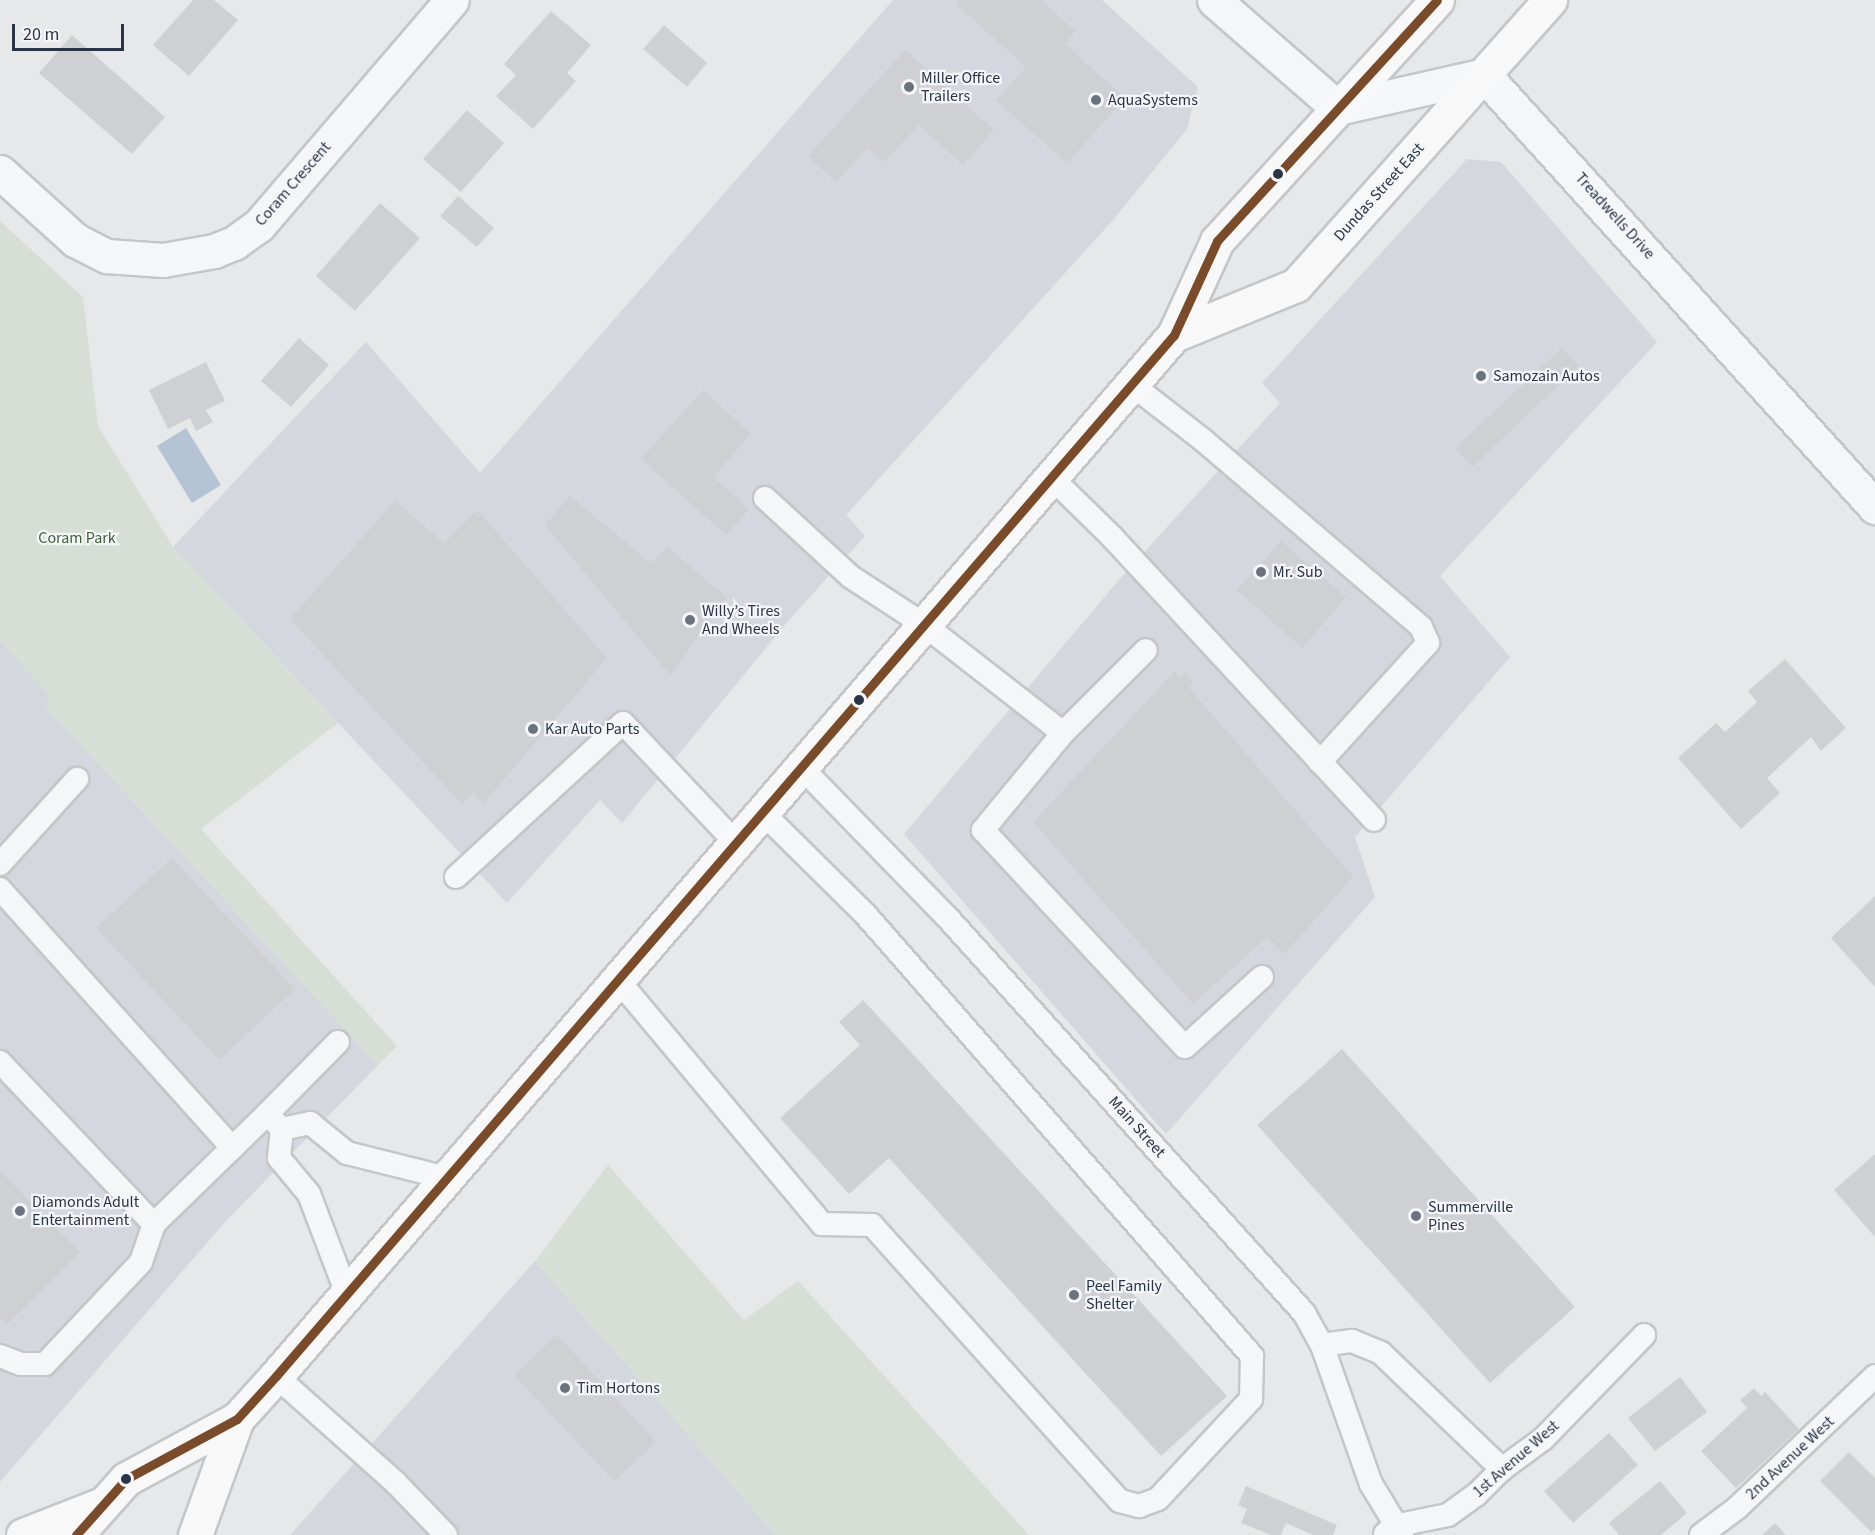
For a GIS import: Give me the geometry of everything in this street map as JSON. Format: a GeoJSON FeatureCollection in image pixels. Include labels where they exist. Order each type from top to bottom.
{"type":"FeatureCollection","features":[{"type":"Feature","properties":{"kind":"main road","name":"Dundas Street East"},"geometry":{"type":"LineString","coordinates":[[76,1535],[126,1479],[237,1419],[276,1376],[1174,335],[1217,241],[1437,0]]}},
{"type":"Feature","properties":{"kind":"main road","name":"Dundas Street East"},"geometry":{"type":"LineString","coordinates":[[1174,335],[1296,285],[1551,0]]}},
{"type":"Feature","properties":{"kind":"main road","name":"Dundas Street East"},"geometry":{"type":"LineString","coordinates":[[195,1535],[237,1419]]}},
{"type":"Feature","properties":{"kind":"main road"},"geometry":{"type":"LineString","coordinates":[[23,1535],[104,1503]]}},
{"type":"Feature","properties":{"kind":"street","name":"Coram Crescent"},"geometry":{"type":"LineString","coordinates":[[0,172],[75,240],[107,256],[163,260],[214,251],[234,243],[259,225],[452,0]]}},
{"type":"Feature","properties":{"kind":"street"},"geometry":{"type":"LineString","coordinates":[[1214,0],[1338,108],[1484,75]]}},
{"type":"Feature","properties":{"kind":"street","name":"Treadwells Drive"},"geometry":{"type":"LineString","coordinates":[[1484,75],[1875,507]]}},
{"type":"Feature","properties":{"kind":"lane"},"geometry":{"type":"LineString","coordinates":[[1131,384],[1203,440],[1421,627],[1428,643],[1320,762]]}},
{"type":"Feature","properties":{"kind":"lane"},"geometry":{"type":"LineString","coordinates":[[1051,477],[1113,538],[1374,820]]}},
{"type":"Feature","properties":{"kind":"lane"},"geometry":{"type":"LineString","coordinates":[[765,498],[851,577],[923,624],[1063,733]]}},
{"type":"Feature","properties":{"kind":"lane"},"geometry":{"type":"LineString","coordinates":[[1146,650],[1063,733],[983,830],[1185,1047],[1262,977]]}},
{"type":"Feature","properties":{"kind":"lane"},"geometry":{"type":"LineString","coordinates":[[456,877],[623,723],[735,842]]}},
{"type":"Feature","properties":{"kind":"lane","name":"Main Street"},"geometry":{"type":"LineString","coordinates":[[800,766],[947,916],[1304,1313],[1322,1345],[1371,1484],[1394,1532]]}},
{"type":"Feature","properties":{"kind":"lane"},"geometry":{"type":"LineString","coordinates":[[0,864],[77,779]]}},
{"type":"Feature","properties":{"kind":"lane"},"geometry":{"type":"LineString","coordinates":[[618,980],[822,1224],[872,1225],[1120,1501],[1139,1506],[1158,1499],[1251,1399],[1252,1356],[865,914],[761,812]]}},
{"type":"Feature","properties":{"kind":"lane"},"geometry":{"type":"LineString","coordinates":[[0,889],[232,1148]]}},
{"type":"Feature","properties":{"kind":"lane"},"geometry":{"type":"LineString","coordinates":[[0,1356],[21,1364],[45,1364],[141,1262],[154,1224],[232,1148],[275,1121],[338,1042]]}},
{"type":"Feature","properties":{"kind":"lane"},"geometry":{"type":"LineString","coordinates":[[0,1062],[154,1224]]}},
{"type":"Feature","properties":{"kind":"lane"},"geometry":{"type":"LineString","coordinates":[[275,1121],[310,1123],[347,1153],[447,1178]]}},
{"type":"Feature","properties":{"kind":"lane"},"geometry":{"type":"LineString","coordinates":[[275,1121],[279,1158],[309,1194],[347,1294]]}},
{"type":"Feature","properties":{"kind":"lane","name":"1st Avenue West"},"geometry":{"type":"LineString","coordinates":[[1394,1532],[1448,1515],[1544,1439],[1644,1335]]}},
{"type":"Feature","properties":{"kind":"lane"},"geometry":{"type":"LineString","coordinates":[[1322,1345],[1352,1341],[1381,1353],[1502,1470]]}},
{"type":"Feature","properties":{"kind":"lane"},"geometry":{"type":"LineString","coordinates":[[276,1376],[396,1483],[446,1535]]}},
{"type":"Feature","properties":{"kind":"lane","name":"2nd Avenue West"},"geometry":{"type":"LineString","coordinates":[[1701,1535],[1737,1508],[1875,1376]]}},
{"type":"Feature","properties":{"kind":"shaded area"},"geometry":{"type":"Polygon","coordinates":[[[893,0],[1102,0],[1198,87],[1187,129],[1113,220],[846,515],[865,536],[789,620],[622,823],[600,800],[507,903],[173,547],[366,342],[480,473],[893,0]]]}},
{"type":"Feature","properties":{"kind":"shaded area"},"geometry":{"type":"Polygon","coordinates":[[[1467,159],[1501,162],[1657,342],[1440,576],[1510,657],[1355,837],[1375,897],[1166,1134],[904,834],[1118,581],[1280,403],[1262,383],[1467,159]]]}},
{"type":"Feature","properties":{"kind":"shaded area"},"geometry":{"type":"Polygon","coordinates":[[[0,641],[51,696],[45,706],[378,1065],[224,1223],[0,1482],[0,641]]]}},
{"type":"Feature","properties":{"kind":"shaded area"},"geometry":{"type":"Polygon","coordinates":[[[535,1261],[776,1535],[290,1535],[535,1261]]]}},
{"type":"Feature","properties":{"kind":"green space","name":"Coram Park"},"geometry":{"type":"Polygon","coordinates":[[[0,221],[83,297],[98,426],[173,547],[338,723],[201,829],[397,1046],[378,1065],[45,706],[50,696],[0,641],[0,221]]]}},
{"type":"Feature","properties":{"kind":"green space"},"geometry":{"type":"Polygon","coordinates":[[[608,1165],[744,1320],[798,1281],[1029,1535],[776,1535],[535,1261],[608,1165]]]}},
{"type":"Feature","properties":{"kind":"water"},"geometry":{"type":"Polygon","coordinates":[[[186,428],[221,485],[192,503],[157,446],[186,428]]]}},
{"type":"Feature","properties":{"kind":"building"},"geometry":{"type":"Polygon","coordinates":[[[193,0],[214,0],[238,20],[189,76],[153,45],[193,0]]]}},
{"type":"Feature","properties":{"kind":"building"},"geometry":{"type":"Polygon","coordinates":[[[959,0],[1041,0],[1075,31],[1065,44],[1125,98],[1067,163],[996,100],[1026,67],[956,4],[959,0]]]}},
{"type":"Feature","properties":{"kind":"building"},"geometry":{"type":"Polygon","coordinates":[[[551,11],[591,45],[567,73],[576,81],[533,129],[496,96],[516,75],[504,64],[551,11]]]}},
{"type":"Feature","properties":{"kind":"building"},"geometry":{"type":"Polygon","coordinates":[[[664,25],[707,63],[687,87],[643,49],[664,25]]]}},
{"type":"Feature","properties":{"kind":"building"},"geometry":{"type":"Polygon","coordinates":[[[72,35],[165,117],[132,154],[39,73],[72,35]]]}},
{"type":"Feature","properties":{"kind":"building","name":"Miller Office Trailers"},"geometry":{"type":"Polygon","coordinates":[[[905,50],[994,130],[963,165],[919,125],[884,162],[868,148],[836,182],[808,156],[905,50]]]}},
{"type":"Feature","properties":{"kind":"building"},"geometry":{"type":"Polygon","coordinates":[[[467,110],[504,143],[461,192],[423,159],[467,110]]]}},
{"type":"Feature","properties":{"kind":"building"},"geometry":{"type":"Polygon","coordinates":[[[458,196],[494,228],[477,247],[440,216],[458,196]]]}},
{"type":"Feature","properties":{"kind":"building"},"geometry":{"type":"Polygon","coordinates":[[[380,203],[420,238],[355,311],[316,276],[380,203]]]}},
{"type":"Feature","properties":{"kind":"building"},"geometry":{"type":"Polygon","coordinates":[[[299,338],[329,365],[291,407],[261,381],[299,338]]]}},
{"type":"Feature","properties":{"kind":"building"},"geometry":{"type":"Polygon","coordinates":[[[1562,348],[1579,366],[1472,467],[1455,448],[1562,348]]]}},
{"type":"Feature","properties":{"kind":"building"},"geometry":{"type":"Polygon","coordinates":[[[206,362],[225,401],[206,410],[213,422],[196,431],[190,418],[168,429],[149,390],[206,362]]]}},
{"type":"Feature","properties":{"kind":"building"},"geometry":{"type":"Polygon","coordinates":[[[703,390],[751,434],[713,477],[749,509],[726,535],[641,459],[703,390]]]}},
{"type":"Feature","properties":{"kind":"building"},"geometry":{"type":"Polygon","coordinates":[[[570,496],[651,563],[667,547],[727,597],[670,675],[545,525],[570,496]]]}},
{"type":"Feature","properties":{"kind":"building"},"geometry":{"type":"Polygon","coordinates":[[[395,501],[444,543],[477,510],[607,658],[483,804],[474,792],[462,804],[290,619],[395,501]]]}},
{"type":"Feature","properties":{"kind":"building"},"geometry":{"type":"Polygon","coordinates":[[[1281,541],[1346,597],[1302,648],[1237,590],[1281,541]]]}},
{"type":"Feature","properties":{"kind":"building"},"geometry":{"type":"Polygon","coordinates":[[[1785,659],[1846,728],[1821,751],[1811,737],[1767,778],[1780,793],[1741,829],[1678,758],[1716,723],[1725,732],[1757,702],[1748,691],[1785,659]]]}},
{"type":"Feature","properties":{"kind":"building"},"geometry":{"type":"Polygon","coordinates":[[[1175,671],[1180,678],[1185,673],[1193,682],[1189,688],[1353,877],[1284,954],[1267,937],[1193,1004],[1033,822],[1175,671]]]}},
{"type":"Feature","properties":{"kind":"building"},"geometry":{"type":"Polygon","coordinates":[[[172,858],[295,989],[219,1060],[96,928],[172,858]]]}},
{"type":"Feature","properties":{"kind":"building"},"geometry":{"type":"Polygon","coordinates":[[[1875,896],[1875,987],[1831,938],[1875,896]]]}},
{"type":"Feature","properties":{"kind":"building","name":"Peel Family Shelter"},"geometry":{"type":"Polygon","coordinates":[[[863,1000],[1227,1396],[1161,1456],[889,1158],[849,1194],[780,1118],[860,1045],[839,1022],[863,1000]]]}},
{"type":"Feature","properties":{"kind":"building","name":"Summerville Pines"},"geometry":{"type":"Polygon","coordinates":[[[1342,1049],[1575,1307],[1490,1383],[1257,1125],[1342,1049]]]}},
{"type":"Feature","properties":{"kind":"building"},"geometry":{"type":"Polygon","coordinates":[[[1875,1154],[1875,1237],[1834,1190],[1875,1154]]]}},
{"type":"Feature","properties":{"kind":"building","name":"Diamonds Adult Entertainment"},"geometry":{"type":"Polygon","coordinates":[[[0,1171],[80,1252],[7,1324],[0,1317],[0,1171]]]}},
{"type":"Feature","properties":{"kind":"building"},"geometry":{"type":"Polygon","coordinates":[[[557,1335],[656,1442],[614,1481],[514,1375],[557,1335]]]}},
{"type":"Feature","properties":{"kind":"building"},"geometry":{"type":"Polygon","coordinates":[[[1680,1377],[1707,1412],[1655,1451],[1628,1418],[1680,1377]]]}},
{"type":"Feature","properties":{"kind":"building"},"geometry":{"type":"Polygon","coordinates":[[[1754,1388],[1761,1396],[1765,1392],[1799,1429],[1736,1488],[1701,1451],[1747,1408],[1740,1400],[1754,1388]]]}},
{"type":"Feature","properties":{"kind":"building"},"geometry":{"type":"Polygon","coordinates":[[[1609,1433],[1638,1465],[1573,1523],[1544,1491],[1609,1433]]]}},
{"type":"Feature","properties":{"kind":"building"},"geometry":{"type":"Polygon","coordinates":[[[1849,1452],[1875,1478],[1875,1529],[1871,1532],[1820,1481],[1849,1452]]]}},
{"type":"Feature","properties":{"kind":"building"},"geometry":{"type":"Polygon","coordinates":[[[1660,1481],[1687,1513],[1661,1535],[1619,1535],[1609,1523],[1660,1481]]]}},
{"type":"Feature","properties":{"kind":"building"},"geometry":{"type":"Polygon","coordinates":[[[1246,1486],[1337,1525],[1333,1535],[1313,1535],[1286,1523],[1281,1535],[1271,1535],[1241,1523],[1247,1509],[1238,1505],[1246,1486]]]}},
{"type":"Feature","properties":{"kind":"building"},"geometry":{"type":"Polygon","coordinates":[[[1775,1523],[1786,1535],[1762,1535],[1775,1523]]]}},
{"type":"Feature","properties":{"kind":"transit line"},"geometry":{"type":"LineString","coordinates":[[76,1535],[126,1479],[237,1419],[276,1376],[1174,335],[1217,241],[1437,0]]}},
{"type":"Feature","properties":{"kind":"place","name":"Miller Office Trailers"},"geometry":{"type":"Point","coordinates":[909,87]}},
{"type":"Feature","properties":{"kind":"place","name":"AquaSystems"},"geometry":{"type":"Point","coordinates":[1096,100]}},
{"type":"Feature","properties":{"kind":"place","name":"Samozain Autos"},"geometry":{"type":"Point","coordinates":[1481,376]}},
{"type":"Feature","properties":{"kind":"place","name":"Mr. Sub"},"geometry":{"type":"Point","coordinates":[1261,572]}},
{"type":"Feature","properties":{"kind":"place","name":"Willy’s Tires And Wheels"},"geometry":{"type":"Point","coordinates":[690,620]}},
{"type":"Feature","properties":{"kind":"place","name":"Kar Auto Parts"},"geometry":{"type":"Point","coordinates":[533,729]}},
{"type":"Feature","properties":{"kind":"place","name":"Diamonds Adult Entertainment"},"geometry":{"type":"Point","coordinates":[20,1211]}},
{"type":"Feature","properties":{"kind":"place","name":"Summerville Pines"},"geometry":{"type":"Point","coordinates":[1416,1216]}},
{"type":"Feature","properties":{"kind":"place","name":"Peel Family Shelter"},"geometry":{"type":"Point","coordinates":[1074,1295]}},
{"type":"Feature","properties":{"kind":"place","name":"Tim Hortons"},"geometry":{"type":"Point","coordinates":[565,1388]}}]}
